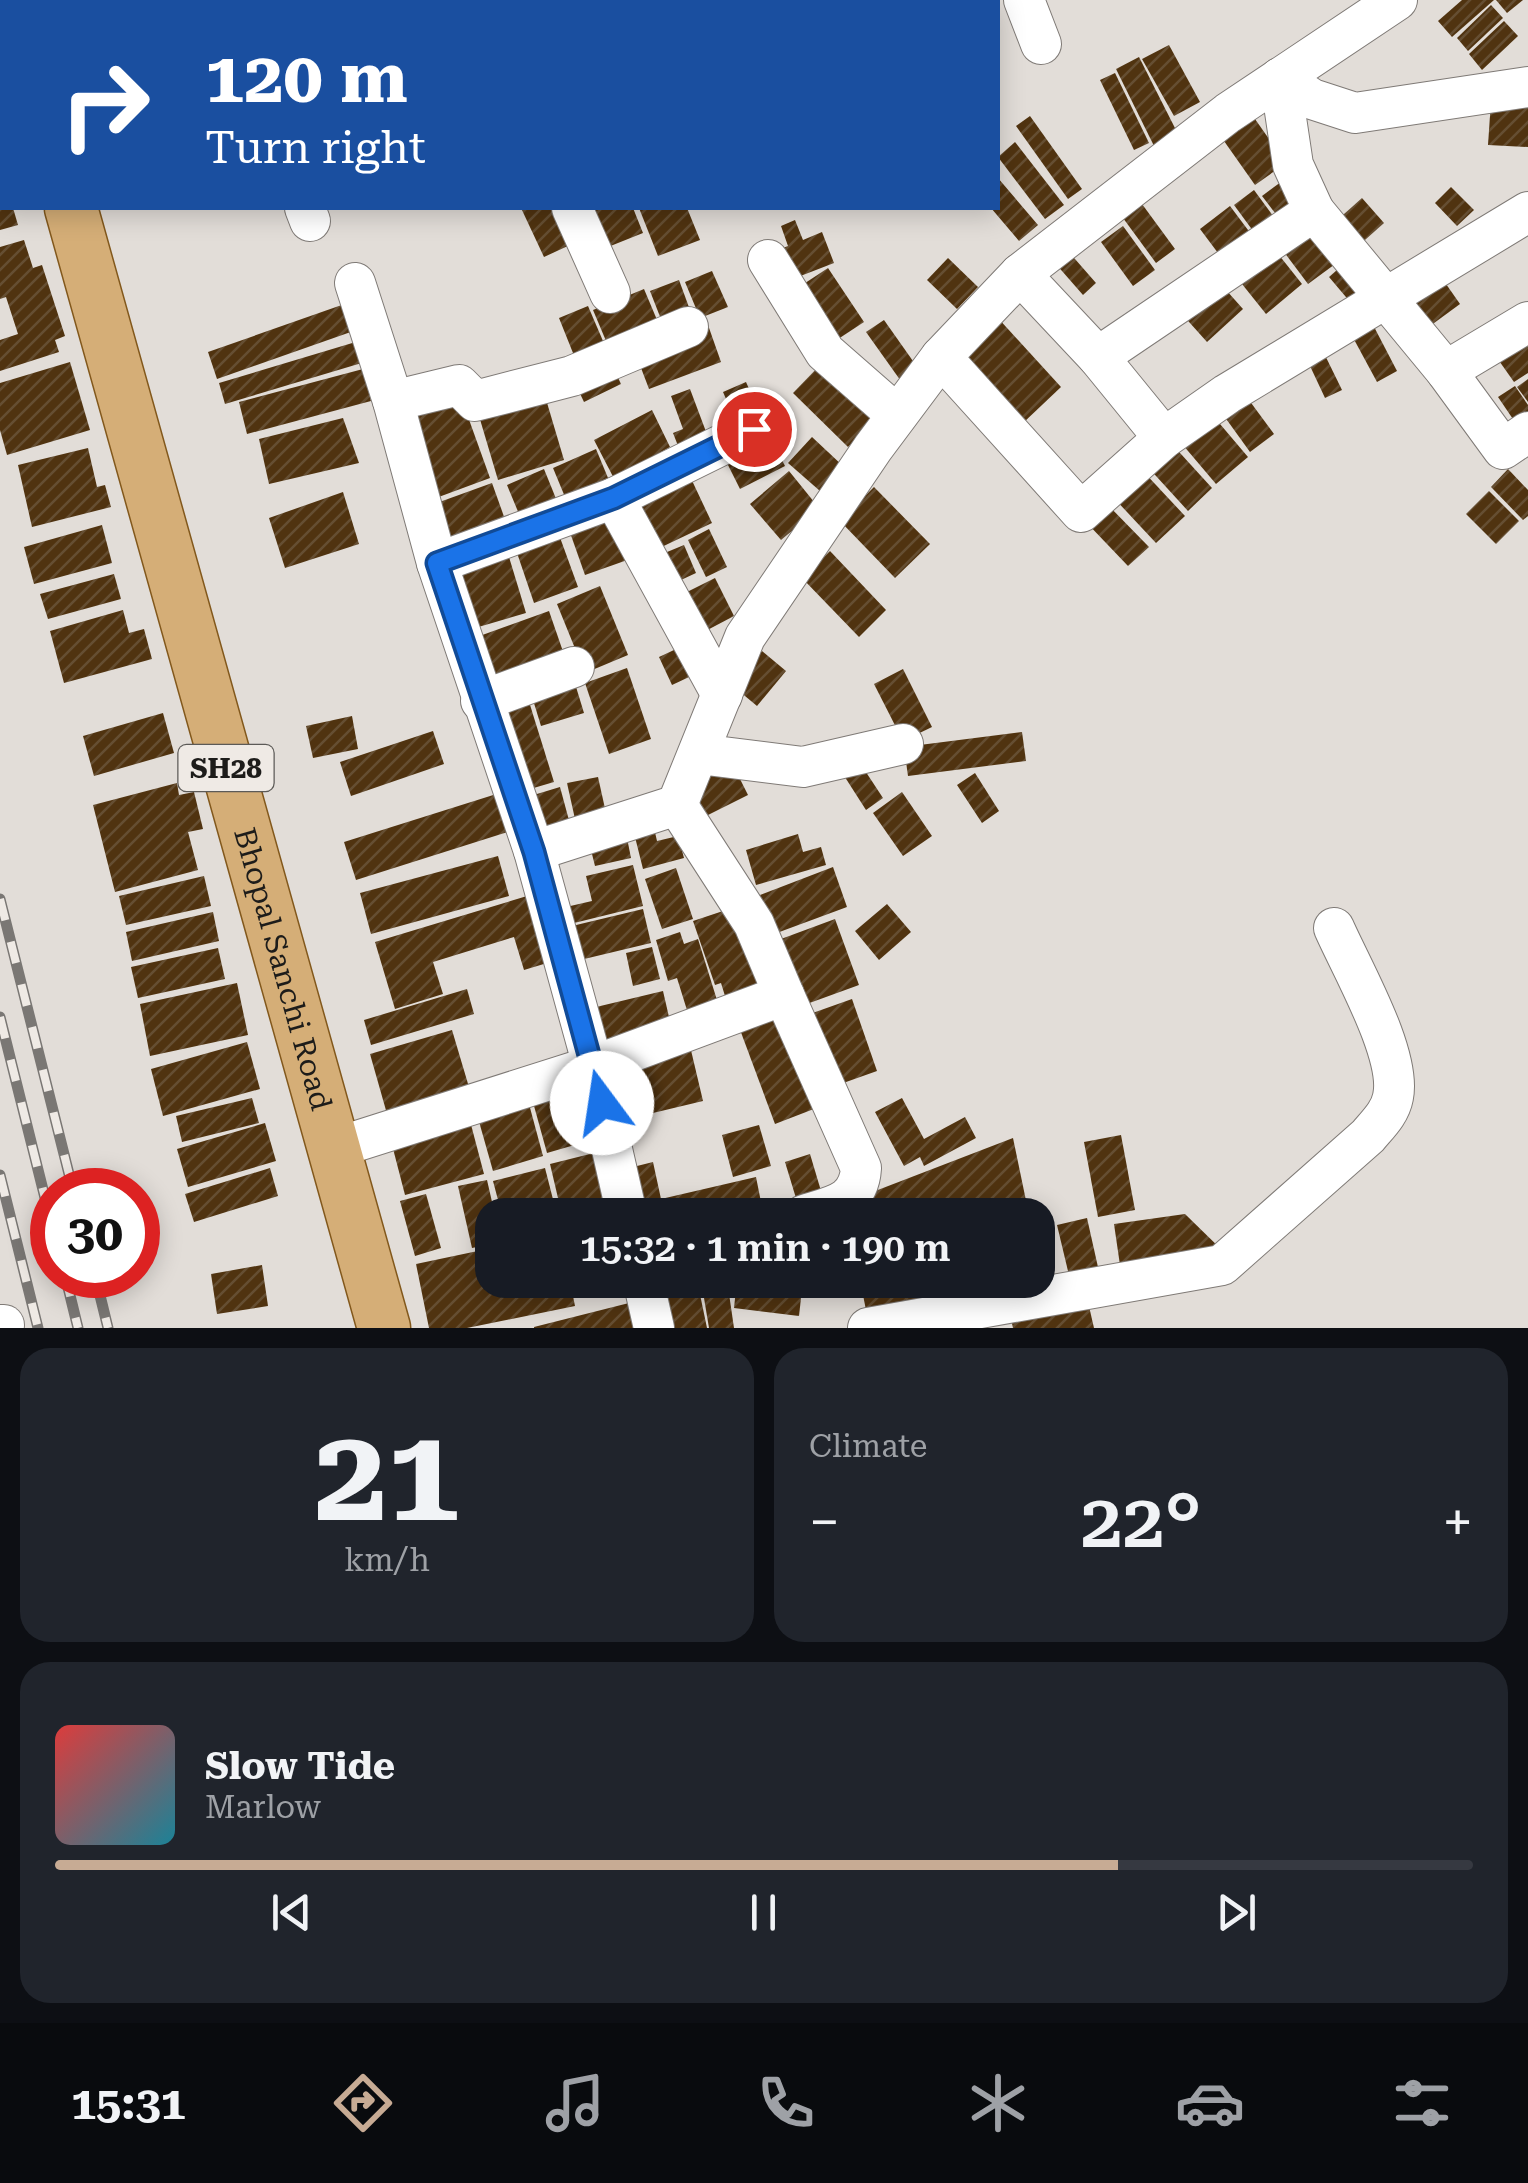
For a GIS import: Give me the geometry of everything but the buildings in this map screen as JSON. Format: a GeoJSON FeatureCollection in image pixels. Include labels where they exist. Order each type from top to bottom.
{"type":"FeatureCollection","features":[{"type":"Feature","properties":{"kind":"main road","name":"Bhopal Sanchi Road"},"geometry":{"type":"LineString","coordinates":[[72,210],[384,1328]]}},
{"type":"Feature","properties":{"kind":"street"},"geometry":{"type":"LineString","coordinates":[[1024,0],[1041,44]]}},
{"type":"Feature","properties":{"kind":"street"},"geometry":{"type":"LineString","coordinates":[[534,852],[677,806],[744,638],[941,356],[1020,274],[1228,112],[1397,0]]}},
{"type":"Feature","properties":{"kind":"street"},"geometry":{"type":"LineString","coordinates":[[1280,78],[1312,100],[1355,113],[1528,87]]}},
{"type":"Feature","properties":{"kind":"street"},"geometry":{"type":"LineString","coordinates":[[1280,78],[1294,166],[1314,211],[1446,372],[1503,449],[1528,432]]}},
{"type":"Feature","properties":{"kind":"street"},"geometry":{"type":"LineString","coordinates":[[573,210],[610,293]]}},
{"type":"Feature","properties":{"kind":"street"},"geometry":{"type":"LineString","coordinates":[[1098,357],[1314,211]]}},
{"type":"Feature","properties":{"kind":"street"},"geometry":{"type":"LineString","coordinates":[[941,356],[1081,512],[1164,438],[1291,354],[1528,212]]}},
{"type":"Feature","properties":{"kind":"street"},"geometry":{"type":"LineString","coordinates":[[768,260],[825,352],[897,416]]}},
{"type":"Feature","properties":{"kind":"street"},"geometry":{"type":"LineString","coordinates":[[1020,274],[1098,357],[1164,438]]}},
{"type":"Feature","properties":{"kind":"street"},"geometry":{"type":"LineString","coordinates":[[354,283],[393,401],[437,563],[534,852],[594,1066],[624,1198]]}},
{"type":"Feature","properties":{"kind":"street"},"geometry":{"type":"LineString","coordinates":[[1446,372],[1528,322]]}},
{"type":"Feature","properties":{"kind":"street"},"geometry":{"type":"LineString","coordinates":[[393,401],[459,385],[475,401],[572,376],[688,328]]}},
{"type":"Feature","properties":{"kind":"street"},"geometry":{"type":"LineString","coordinates":[[437,563],[614,498],[754,429]]}},
{"type":"Feature","properties":{"kind":"street"},"geometry":{"type":"LineString","coordinates":[[614,498],[722,695]]}},
{"type":"Feature","properties":{"kind":"street"},"geometry":{"type":"LineString","coordinates":[[481,701],[574,667]]}},
{"type":"Feature","properties":{"kind":"street"},"geometry":{"type":"LineString","coordinates":[[699,754],[803,767],[903,744]]}},
{"type":"Feature","properties":{"kind":"street"},"geometry":{"type":"LineString","coordinates":[[677,806],[754,924],[861,1168],[860,1184],[847,1198]]}},
{"type":"Feature","properties":{"kind":"street"},"geometry":{"type":"LineString","coordinates":[[868,1328],[1222,1265],[1368,1136],[1384,1118],[1393,1098],[1389,1050],[1334,928]]}},
{"type":"Feature","properties":{"kind":"street"},"geometry":{"type":"LineString","coordinates":[[332,1149],[594,1066],[784,995]]}},
{"type":"Feature","properties":{"kind":"street"},"geometry":{"type":"LineString","coordinates":[[647,1298],[654,1328]]}},
{"type":"Feature","properties":{"kind":"railway"},"geometry":{"type":"LineString","coordinates":[[0,899],[67,1168]]}},
{"type":"Feature","properties":{"kind":"railway"},"geometry":{"type":"LineString","coordinates":[[0,1017],[38,1168]]}},
{"type":"Feature","properties":{"kind":"railway"},"geometry":{"type":"LineString","coordinates":[[0,1175],[38,1328]]}},
{"type":"Feature","properties":{"kind":"railway"},"geometry":{"type":"LineString","coordinates":[[71,1298],[78,1328]]}},
{"type":"Feature","properties":{"kind":"railway"},"geometry":{"type":"LineString","coordinates":[[101,1298],[108,1328]]}},
{"type":"Feature","properties":{"kind":"route"},"geometry":{"type":"LineString","coordinates":[[602,1103],[534,852],[437,563],[614,498],[754,429]]}}]}
